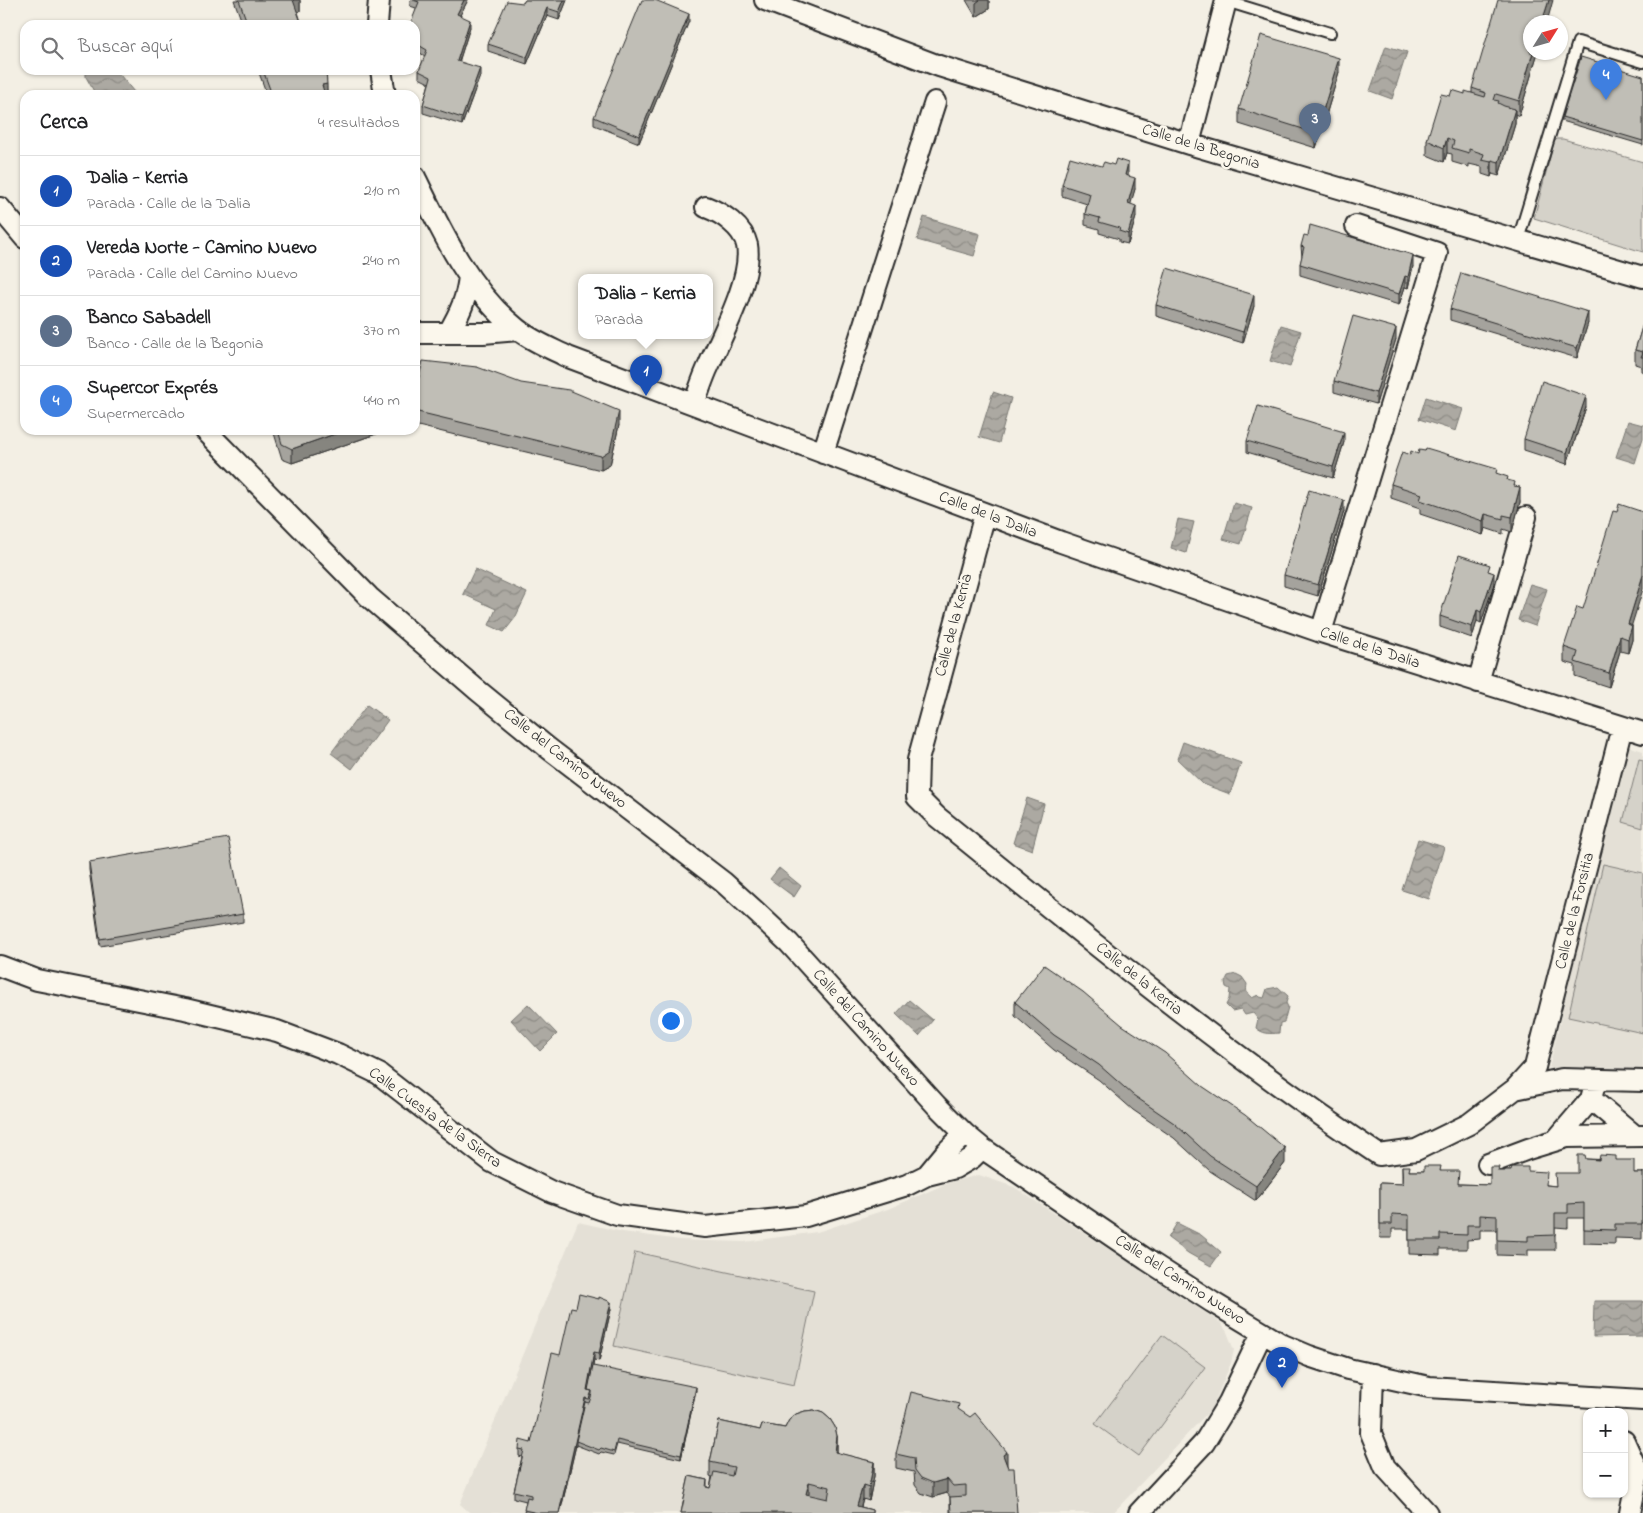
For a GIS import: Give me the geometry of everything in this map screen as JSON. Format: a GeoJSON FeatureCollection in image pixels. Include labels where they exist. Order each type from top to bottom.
{"type":"FeatureCollection","features":[{"type":"Feature","properties":{"kind":"street"},"geometry":{"type":"LineString","coordinates":[[377,20],[379,0]]}},
{"type":"Feature","properties":{"kind":"street","name":"Calle de la Begonia"},"geometry":{"type":"LineString","coordinates":[[764,0],[939,66],[1189,144],[1643,277]]}},
{"type":"Feature","properties":{"kind":"street"},"geometry":{"type":"LineString","coordinates":[[1189,144],[1226,1]]}},
{"type":"Feature","properties":{"kind":"street"},"geometry":{"type":"LineString","coordinates":[[381,75],[384,90]]}},
{"type":"Feature","properties":{"kind":"street"},"geometry":{"type":"LineString","coordinates":[[823,453],[935,102]]}},
{"type":"Feature","properties":{"kind":"street","name":"Calle de la Dalia"},"geometry":{"type":"LineString","coordinates":[[420,188],[434,217],[470,276],[490,303],[518,330],[533,340],[568,357],[1061,542],[1321,632],[1643,733]]}},
{"type":"Feature","properties":{"kind":"street"},"geometry":{"type":"LineString","coordinates":[[694,404],[708,366],[733,313],[748,264],[747,244],[742,232],[719,212],[706,207]]}},
{"type":"Feature","properties":{"kind":"street"},"geometry":{"type":"LineString","coordinates":[[0,208],[20,232]]}},
{"type":"Feature","properties":{"kind":"street"},"geometry":{"type":"LineString","coordinates":[[1321,632],[1437,253],[1356,226]]}},
{"type":"Feature","properties":{"kind":"street"},"geometry":{"type":"LineString","coordinates":[[449,332],[462,310],[468,292],[470,276]]}},
{"type":"Feature","properties":{"kind":"street"},"geometry":{"type":"LineString","coordinates":[[420,333],[491,333],[518,330]]}},
{"type":"Feature","properties":{"kind":"street","name":"Calle del Camino Nuevo"},"geometry":{"type":"LineString","coordinates":[[210,435],[369,598],[505,713],[723,882],[754,910],[789,943],[936,1105],[966,1134],[982,1148],[1147,1260],[1283,1345],[1348,1369],[1430,1387],[1622,1406],[1643,1400]]}},
{"type":"Feature","properties":{"kind":"street","name":"Calle de la Kerria"},"geometry":{"type":"LineString","coordinates":[[985,514],[918,760],[917,797],[936,816],[1196,1025],[1379,1155],[1416,1150],[1469,1124],[1515,1090],[1562,1079],[1643,1081]]}},
{"type":"Feature","properties":{"kind":"street"},"geometry":{"type":"LineString","coordinates":[[1478,682],[1526,517]]}},
{"type":"Feature","properties":{"kind":"street","name":"Calle de la Forsitia"},"geometry":{"type":"LineString","coordinates":[[1515,1090],[1535,1067],[1622,727]]}},
{"type":"Feature","properties":{"kind":"street","name":"Calle Cuesta de la Sierra"},"geometry":{"type":"LineString","coordinates":[[0,966],[37,980],[185,1009],[277,1031],[338,1054],[379,1074],[492,1162],[552,1192],[617,1215],[705,1227],[806,1216],[907,1185],[927,1175]]}},
{"type":"Feature","properties":{"kind":"street"},"geometry":{"type":"LineString","coordinates":[[1556,1140],[1591,1099],[1596,1080]]}},
{"type":"Feature","properties":{"kind":"street"},"geometry":{"type":"LineString","coordinates":[[1591,1099],[1639,1136]]}},
{"type":"Feature","properties":{"kind":"street"},"geometry":{"type":"LineString","coordinates":[[927,1175],[946,1152],[966,1134]]}},
{"type":"Feature","properties":{"kind":"street"},"geometry":{"type":"LineString","coordinates":[[1488,1164],[1567,1136],[1639,1136]]}},
{"type":"Feature","properties":{"kind":"street"},"geometry":{"type":"LineString","coordinates":[[927,1175],[955,1168],[972,1158],[982,1148]]}},
{"type":"Feature","properties":{"kind":"street"},"geometry":{"type":"LineString","coordinates":[[1139,1513],[1204,1443],[1230,1402],[1262,1333]]}},
{"type":"Feature","properties":{"kind":"street"},"geometry":{"type":"LineString","coordinates":[[1373,1374],[1371,1433],[1385,1467],[1427,1513]]}},
{"type":"Feature","properties":{"kind":"street"},"geometry":{"type":"LineString","coordinates":[[1628,1450],[1638,1472],[1630,1513]]}},
{"type":"Feature","properties":{"kind":"lane"},"geometry":{"type":"LineString","coordinates":[[1226,1],[1330,33]]}},
{"type":"Feature","properties":{"kind":"lane"},"geometry":{"type":"LineString","coordinates":[[1518,240],[1578,42],[1643,62]]}},
{"type":"Feature","properties":{"kind":"shaded area"},"geometry":{"type":"Polygon","coordinates":[[[1557,139],[1563,139],[1643,162],[1643,252],[1534,218],[1554,142],[1557,139]]]}},
{"type":"Feature","properties":{"kind":"shaded area"},"geometry":{"type":"Polygon","coordinates":[[[1625,745],[1643,751],[1643,1069],[1549,1068],[1625,745]]]}},
{"type":"Feature","properties":{"kind":"shaded area"},"geometry":{"type":"Polygon","coordinates":[[[1639,759],[1643,760],[1643,828],[1623,822],[1639,759]]]}},
{"type":"Feature","properties":{"kind":"shaded area"},"geometry":{"type":"Polygon","coordinates":[[[1603,864],[1643,873],[1643,1033],[1568,1017],[1603,864]]]}},
{"type":"Feature","properties":{"kind":"shaded area"},"geometry":{"type":"Polygon","coordinates":[[[979,1175],[1014,1187],[1221,1323],[1227,1332],[1234,1350],[1231,1363],[1212,1408],[1113,1513],[470,1513],[460,1504],[578,1222],[623,1232],[680,1240],[744,1242],[817,1232],[888,1209],[948,1183],[979,1175]]]}},
{"type":"Feature","properties":{"kind":"shaded area"},"geometry":{"type":"Polygon","coordinates":[[[635,1252],[814,1291],[794,1385],[614,1346],[635,1252]]]}},
{"type":"Feature","properties":{"kind":"shaded area"},"geometry":{"type":"Polygon","coordinates":[[[1162,1335],[1205,1367],[1139,1456],[1095,1424],[1162,1335]]]}},
{"type":"Feature","properties":{"kind":"water"},"geometry":{"type":"Polygon","coordinates":[[[1386,46],[1407,52],[1392,99],[1370,91],[1386,46]]]}},
{"type":"Feature","properties":{"kind":"water"},"geometry":{"type":"Polygon","coordinates":[[[86,75],[120,75],[132,90],[93,90],[86,75]]]}},
{"type":"Feature","properties":{"kind":"water"},"geometry":{"type":"Polygon","coordinates":[[[924,217],[980,234],[974,256],[917,240],[924,217]]]}},
{"type":"Feature","properties":{"kind":"water"},"geometry":{"type":"Polygon","coordinates":[[[1281,325],[1301,331],[1290,367],[1270,361],[1281,325]]]}},
{"type":"Feature","properties":{"kind":"water"},"geometry":{"type":"Polygon","coordinates":[[[993,392],[1011,398],[999,443],[979,437],[993,392]]]}},
{"type":"Feature","properties":{"kind":"water"},"geometry":{"type":"Polygon","coordinates":[[[1426,397],[1463,409],[1456,431],[1419,419],[1426,397]]]}},
{"type":"Feature","properties":{"kind":"water"},"geometry":{"type":"Polygon","coordinates":[[[1628,421],[1643,425],[1643,438],[1635,463],[1616,457],[1628,421]]]}},
{"type":"Feature","properties":{"kind":"water"},"geometry":{"type":"Polygon","coordinates":[[[1234,503],[1252,508],[1241,544],[1223,539],[1234,503]]]}},
{"type":"Feature","properties":{"kind":"water"},"geometry":{"type":"Polygon","coordinates":[[[1178,519],[1194,522],[1186,553],[1171,548],[1178,519]]]}},
{"type":"Feature","properties":{"kind":"water"},"geometry":{"type":"Polygon","coordinates":[[[475,569],[527,593],[515,618],[504,632],[489,625],[496,609],[463,594],[475,569]]]}},
{"type":"Feature","properties":{"kind":"water"},"geometry":{"type":"Polygon","coordinates":[[[1530,584],[1547,589],[1535,626],[1518,620],[1530,584]]]}},
{"type":"Feature","properties":{"kind":"water"},"geometry":{"type":"Polygon","coordinates":[[[367,705],[388,720],[352,769],[331,753],[367,705]]]}},
{"type":"Feature","properties":{"kind":"water"},"geometry":{"type":"Polygon","coordinates":[[[1183,742],[1241,763],[1230,794],[1203,784],[1177,759],[1183,742]]]}},
{"type":"Feature","properties":{"kind":"water"},"geometry":{"type":"Polygon","coordinates":[[[1027,798],[1044,804],[1032,850],[1013,843],[1027,798]]]}},
{"type":"Feature","properties":{"kind":"water"},"geometry":{"type":"Polygon","coordinates":[[[1418,839],[1444,847],[1429,899],[1402,890],[1418,839]]]}},
{"type":"Feature","properties":{"kind":"water"},"geometry":{"type":"Polygon","coordinates":[[[779,868],[801,886],[794,897],[770,879],[779,868]]]}},
{"type":"Feature","properties":{"kind":"water"},"geometry":{"type":"Polygon","coordinates":[[[1236,974],[1242,977],[1247,984],[1247,992],[1252,998],[1258,995],[1264,998],[1267,989],[1278,987],[1288,996],[1286,1003],[1288,1007],[1284,1022],[1280,1023],[1279,1033],[1261,1031],[1256,1028],[1258,1019],[1253,1013],[1245,1015],[1241,1009],[1232,1011],[1226,1005],[1230,989],[1226,987],[1225,982],[1228,976],[1236,974]]]}},
{"type":"Feature","properties":{"kind":"water"},"geometry":{"type":"Polygon","coordinates":[[[909,1000],[933,1020],[919,1036],[896,1014],[909,1000]]]}},
{"type":"Feature","properties":{"kind":"water"},"geometry":{"type":"Polygon","coordinates":[[[528,1004],[557,1034],[540,1051],[511,1020],[528,1004]]]}},
{"type":"Feature","properties":{"kind":"water"},"geometry":{"type":"Polygon","coordinates":[[[1177,1223],[1201,1235],[1221,1252],[1211,1266],[1188,1253],[1168,1238],[1177,1223]]]}},
{"type":"Feature","properties":{"kind":"water"},"geometry":{"type":"Polygon","coordinates":[[[1594,1301],[1643,1301],[1643,1336],[1593,1337],[1594,1301]]]}},
{"type":"Feature","properties":{"kind":"building"},"geometry":{"type":"Polygon","coordinates":[[[239,0],[293,0],[300,20],[246,20],[239,0]]]}},
{"type":"Feature","properties":{"kind":"building"},"geometry":{"type":"Polygon","coordinates":[[[413,0],[464,0],[457,14],[470,20],[457,61],[480,68],[462,118],[423,105],[431,77],[420,72],[427,50],[420,46],[420,20],[412,20],[419,2],[413,0]]]}},
{"type":"Feature","properties":{"kind":"building"},"geometry":{"type":"Polygon","coordinates":[[[525,0],[564,0],[559,12],[547,8],[527,57],[488,44],[507,1],[523,3],[525,0]]]}},
{"type":"Feature","properties":{"kind":"building"},"geometry":{"type":"Polygon","coordinates":[[[642,0],[655,0],[689,14],[639,136],[594,117],[642,0]]]}},
{"type":"Feature","properties":{"kind":"building"},"geometry":{"type":"Polygon","coordinates":[[[1498,0],[1549,0],[1544,15],[1523,15],[1523,60],[1531,60],[1519,101],[1496,94],[1494,100],[1499,101],[1498,103],[1504,106],[1515,109],[1499,162],[1482,160],[1484,154],[1469,149],[1469,153],[1452,148],[1454,141],[1447,138],[1444,148],[1427,140],[1441,94],[1450,96],[1452,90],[1465,94],[1465,91],[1485,97],[1486,93],[1472,88],[1498,0]]]}},
{"type":"Feature","properties":{"kind":"building"},"geometry":{"type":"Polygon","coordinates":[[[1261,35],[1339,58],[1316,133],[1239,109],[1261,35]]]}},
{"type":"Feature","properties":{"kind":"building"},"geometry":{"type":"Polygon","coordinates":[[[1581,57],[1643,76],[1643,141],[1562,117],[1581,57]]]}},
{"type":"Feature","properties":{"kind":"building"},"geometry":{"type":"Polygon","coordinates":[[[265,75],[326,75],[327,84],[322,85],[324,90],[270,90],[265,75]]]}},
{"type":"Feature","properties":{"kind":"building"},"geometry":{"type":"Polygon","coordinates":[[[1070,157],[1102,166],[1104,162],[1114,165],[1116,159],[1128,163],[1125,175],[1135,178],[1128,203],[1136,206],[1128,234],[1119,231],[1120,228],[1099,222],[1100,218],[1085,214],[1090,194],[1062,185],[1070,157]]]}},
{"type":"Feature","properties":{"kind":"building"},"geometry":{"type":"Polygon","coordinates":[[[1310,225],[1413,255],[1408,277],[1405,276],[1399,294],[1300,264],[1304,247],[1301,246],[1304,235],[1308,236],[1310,225]]]}},
{"type":"Feature","properties":{"kind":"building"},"geometry":{"type":"Polygon","coordinates":[[[1167,268],[1254,295],[1243,332],[1156,305],[1167,268]]]}},
{"type":"Feature","properties":{"kind":"building"},"geometry":{"type":"Polygon","coordinates":[[[1461,273],[1588,312],[1577,348],[1450,309],[1461,273]]]}},
{"type":"Feature","properties":{"kind":"building"},"geometry":{"type":"Polygon","coordinates":[[[1353,316],[1396,328],[1376,393],[1334,381],[1353,316]]]}},
{"type":"Feature","properties":{"kind":"building"},"geometry":{"type":"Polygon","coordinates":[[[1643,324],[1643,352],[1635,350],[1643,324]]]}},
{"type":"Feature","properties":{"kind":"building"},"geometry":{"type":"Polygon","coordinates":[[[423,361],[477,367],[521,383],[569,390],[619,411],[610,450],[601,456],[420,412],[420,373],[423,361]]]}},
{"type":"Feature","properties":{"kind":"building"},"geometry":{"type":"Polygon","coordinates":[[[1542,381],[1586,396],[1567,453],[1524,439],[1542,381]]]}},
{"type":"Feature","properties":{"kind":"building"},"geometry":{"type":"Polygon","coordinates":[[[1258,406],[1344,432],[1333,467],[1247,441],[1258,406]]]}},
{"type":"Feature","properties":{"kind":"building"},"geometry":{"type":"Polygon","coordinates":[[[279,435],[332,435],[292,449],[282,444],[279,435]]]}},
{"type":"Feature","properties":{"kind":"building"},"geometry":{"type":"Polygon","coordinates":[[[1426,448],[1497,469],[1496,473],[1508,477],[1507,480],[1515,482],[1514,486],[1520,487],[1512,517],[1503,515],[1503,519],[1485,514],[1483,521],[1420,500],[1422,494],[1391,484],[1402,452],[1410,455],[1411,451],[1418,454],[1419,450],[1425,451],[1426,448]]]}},
{"type":"Feature","properties":{"kind":"building"},"geometry":{"type":"Polygon","coordinates":[[[1309,490],[1344,500],[1318,585],[1284,575],[1309,490]]]}},
{"type":"Feature","properties":{"kind":"building"},"geometry":{"type":"Polygon","coordinates":[[[1619,504],[1643,512],[1643,575],[1628,624],[1632,626],[1628,639],[1620,636],[1609,673],[1575,662],[1578,652],[1564,647],[1577,607],[1583,609],[1613,511],[1617,512],[1619,504]]]}},
{"type":"Feature","properties":{"kind":"building"},"geometry":{"type":"Polygon","coordinates":[[[1459,555],[1490,565],[1488,571],[1494,573],[1481,612],[1477,610],[1472,627],[1440,616],[1459,555]]]}},
{"type":"Feature","properties":{"kind":"building"},"geometry":{"type":"Polygon","coordinates":[[[228,838],[243,914],[100,939],[89,862],[228,838]]]}},
{"type":"Feature","properties":{"kind":"building"},"geometry":{"type":"Polygon","coordinates":[[[1044,965],[1083,992],[1122,1025],[1165,1053],[1202,1086],[1245,1115],[1285,1148],[1256,1186],[1210,1156],[1174,1123],[1133,1095],[1099,1065],[1054,1035],[1015,1002],[1044,965]]]}},
{"type":"Feature","properties":{"kind":"building"},"geometry":{"type":"Polygon","coordinates":[[[1578,1155],[1585,1155],[1586,1159],[1599,1160],[1600,1155],[1616,1156],[1616,1160],[1634,1160],[1634,1173],[1643,1173],[1642,1224],[1615,1224],[1615,1230],[1584,1229],[1584,1203],[1568,1204],[1568,1213],[1555,1213],[1555,1235],[1528,1236],[1528,1241],[1497,1240],[1497,1216],[1480,1215],[1480,1225],[1467,1225],[1467,1235],[1440,1234],[1440,1240],[1409,1240],[1409,1215],[1392,1214],[1392,1224],[1380,1224],[1380,1183],[1403,1184],[1402,1166],[1410,1166],[1409,1171],[1424,1171],[1424,1166],[1441,1166],[1440,1171],[1459,1171],[1458,1184],[1490,1185],[1490,1167],[1499,1167],[1498,1171],[1511,1171],[1512,1167],[1528,1167],[1528,1171],[1547,1172],[1546,1185],[1556,1186],[1555,1173],[1578,1173],[1578,1155]]]}},
{"type":"Feature","properties":{"kind":"building"},"geometry":{"type":"Polygon","coordinates":[[[579,1294],[599,1299],[599,1297],[611,1302],[599,1353],[594,1352],[587,1390],[592,1391],[589,1399],[585,1398],[559,1513],[538,1513],[524,1510],[527,1497],[531,1498],[531,1495],[514,1491],[524,1450],[519,1449],[520,1440],[531,1443],[552,1353],[560,1355],[571,1307],[576,1308],[579,1294]]]}},
{"type":"Feature","properties":{"kind":"building"},"geometry":{"type":"Polygon","coordinates":[[[593,1366],[696,1387],[681,1455],[617,1440],[614,1452],[601,1448],[599,1450],[576,1441],[585,1402],[589,1403],[592,1394],[592,1391],[588,1390],[593,1366]]]}},
{"type":"Feature","properties":{"kind":"building"},"geometry":{"type":"Polygon","coordinates":[[[911,1392],[959,1404],[958,1409],[970,1417],[975,1413],[1007,1452],[1003,1455],[1008,1468],[1014,1468],[1017,1513],[951,1513],[950,1497],[966,1496],[966,1485],[953,1486],[947,1479],[933,1483],[921,1478],[915,1470],[914,1458],[896,1454],[911,1392]]]}},
{"type":"Feature","properties":{"kind":"building"},"geometry":{"type":"Polygon","coordinates":[[[814,1410],[823,1413],[830,1419],[835,1427],[837,1436],[835,1452],[874,1462],[869,1487],[863,1485],[857,1506],[872,1510],[872,1513],[681,1513],[689,1476],[707,1480],[706,1487],[710,1488],[714,1472],[732,1476],[734,1467],[710,1462],[719,1421],[760,1430],[762,1424],[785,1428],[789,1420],[796,1414],[814,1410]],[[809,1482],[806,1494],[828,1499],[830,1487],[809,1482]]]}},
{"type":"Feature","properties":{"kind":"place","name":"Supercor Exprés"},"geometry":{"type":"Point","coordinates":[1606,100]}},
{"type":"Feature","properties":{"kind":"place","name":"Banco Sabadell"},"geometry":{"type":"Point","coordinates":[1315,144]}},
{"type":"Feature","properties":{"kind":"place","name":"Dalia - Kerria"},"geometry":{"type":"Point","coordinates":[646,396]}},
{"type":"Feature","properties":{"kind":"place","name":"Vereda Norte - Camino Nuevo"},"geometry":{"type":"Point","coordinates":[1282,1388]}}]}
